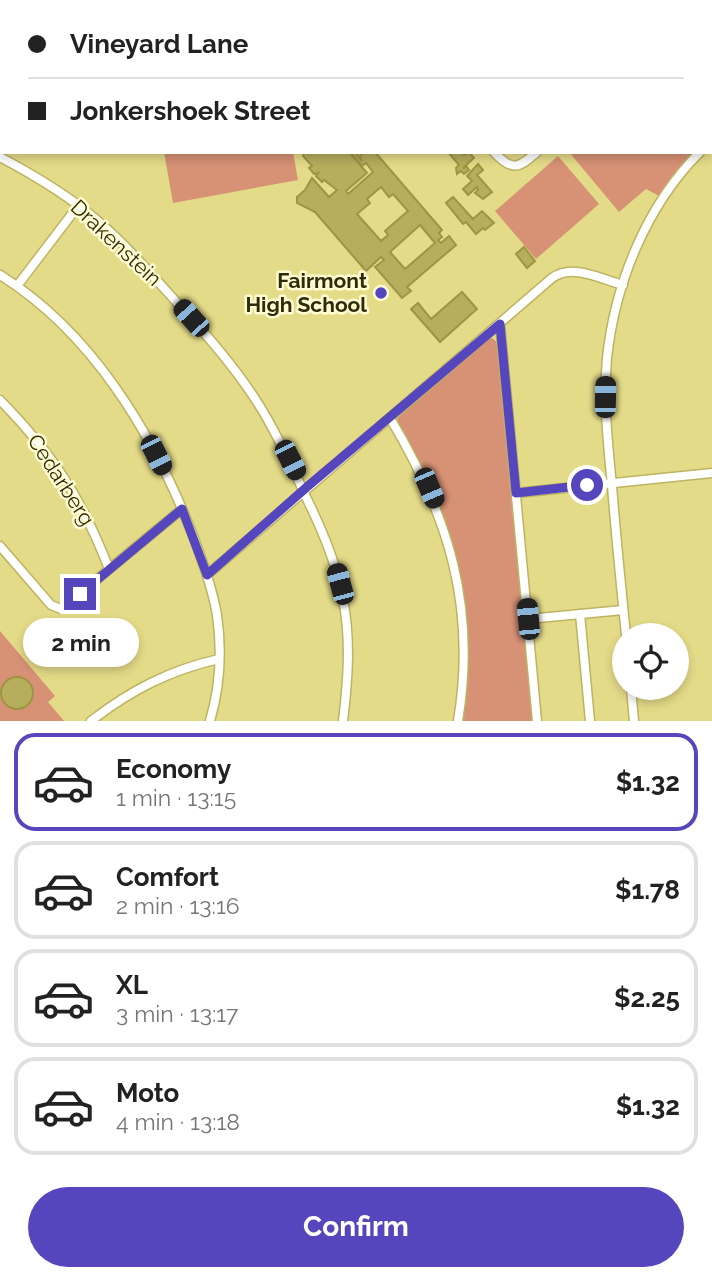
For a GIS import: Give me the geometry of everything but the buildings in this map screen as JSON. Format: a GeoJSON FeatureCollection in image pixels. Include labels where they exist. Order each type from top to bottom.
{"type":"FeatureCollection","features":[{"type":"Feature","properties":{"kind":"street"},"geometry":{"type":"LineString","coordinates":[[496,154],[506,164],[514,166],[524,163],[535,154]]}},
{"type":"Feature","properties":{"kind":"street"},"geometry":{"type":"LineString","coordinates":[[625,623],[607,434],[606,380],[610,338],[623,285],[639,242],[671,185],[698,154]]}},
{"type":"Feature","properties":{"kind":"street","name":"Drakenstein"},"geometry":{"type":"LineString","coordinates":[[0,157],[54,187],[123,244],[234,368],[279,439],[330,550],[344,602],[348,660],[343,721]]}},
{"type":"Feature","properties":{"kind":"street"},"geometry":{"type":"LineString","coordinates":[[17,286],[78,206]]}},
{"type":"Feature","properties":{"kind":"street"},"geometry":{"type":"LineString","coordinates":[[207,575],[558,273],[581,273],[623,285]]}},
{"type":"Feature","properties":{"kind":"street"},"geometry":{"type":"LineString","coordinates":[[0,275],[17,286],[59,323],[109,379],[146,438],[182,509],[207,575],[216,613],[219,659],[217,688],[209,721]]}},
{"type":"Feature","properties":{"kind":"street"},"geometry":{"type":"LineString","coordinates":[[500,324],[537,721]]}},
{"type":"Feature","properties":{"kind":"street","name":"Cedarberg"},"geometry":{"type":"LineString","coordinates":[[0,400],[31,431],[78,497],[109,569]]}},
{"type":"Feature","properties":{"kind":"street"},"geometry":{"type":"LineString","coordinates":[[390,418],[429,488],[453,562],[461,606],[464,647],[458,721]]}},
{"type":"Feature","properties":{"kind":"street"},"geometry":{"type":"LineString","coordinates":[[516,493],[712,473]]}},
{"type":"Feature","properties":{"kind":"street"},"geometry":{"type":"LineString","coordinates":[[0,545],[51,606],[59,610],[66,607],[182,509]]}},
{"type":"Feature","properties":{"kind":"street"},"geometry":{"type":"LineString","coordinates":[[528,619],[623,610]]}},
{"type":"Feature","properties":{"kind":"street"},"geometry":{"type":"LineString","coordinates":[[580,614],[590,721]]}},
{"type":"Feature","properties":{"kind":"street"},"geometry":{"type":"LineString","coordinates":[[92,721],[115,703],[153,681],[190,666],[219,659]]}},
{"type":"Feature","properties":{"kind":"street"},"geometry":{"type":"LineString","coordinates":[[632,700],[634,721]]}},
{"type":"Feature","properties":{"kind":"shaded area"},"geometry":{"type":"Polygon","coordinates":[[[164,154],[293,154],[298,180],[173,203],[164,154]]]}},
{"type":"Feature","properties":{"kind":"shaded area"},"geometry":{"type":"Polygon","coordinates":[[[571,154],[692,154],[659,196],[646,189],[619,212],[571,154]]]}},
{"type":"Feature","properties":{"kind":"shaded area"},"geometry":{"type":"Polygon","coordinates":[[[558,156],[599,204],[536,259],[495,211],[558,156]]]}},
{"type":"Feature","properties":{"kind":"shaded area"},"geometry":{"type":"Polygon","coordinates":[[[492,338],[498,343],[534,721],[462,721],[466,640],[456,565],[433,493],[397,421],[399,415],[486,340],[492,338]]]}},
{"type":"Feature","properties":{"kind":"shaded area"},"geometry":{"type":"Polygon","coordinates":[[[0,631],[55,696],[48,702],[64,721],[0,721],[0,631]]]}},
{"type":"Feature","properties":{"kind":"place","name":"Fairmont High School"},"geometry":{"type":"Point","coordinates":[381,293]}},
{"type":"Feature","properties":{"kind":"route"},"geometry":{"type":"LineString","coordinates":[[80,594],[182,509],[207,575],[500,324],[516,493],[587,485]]}}]}
